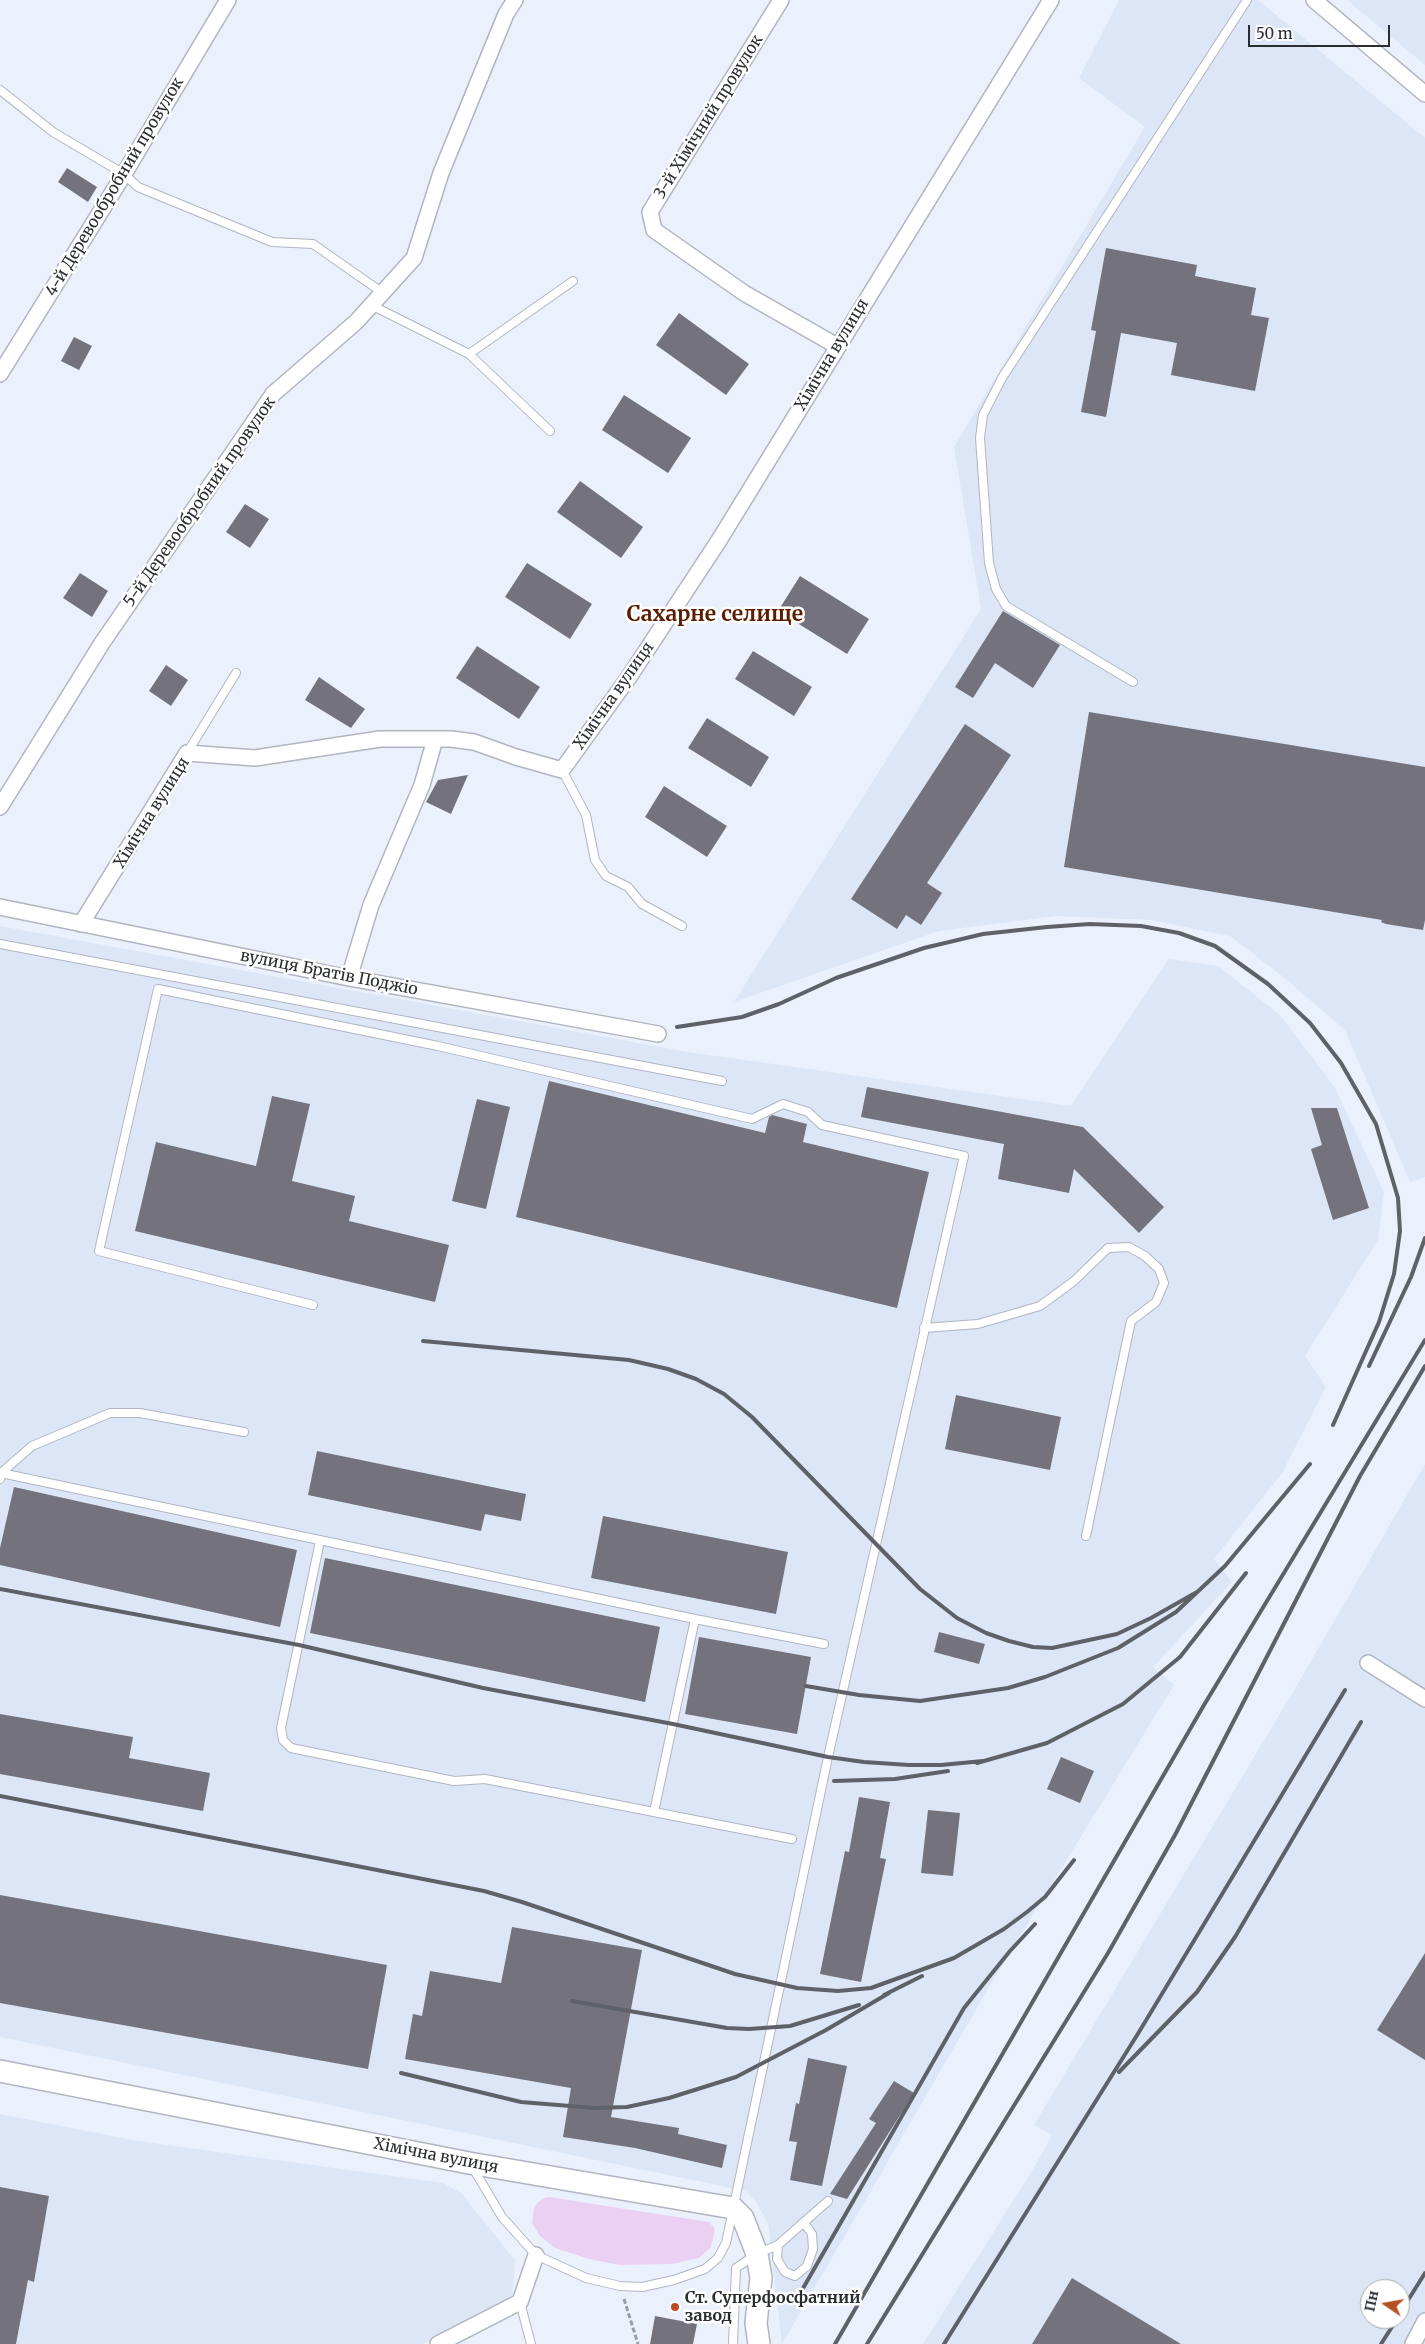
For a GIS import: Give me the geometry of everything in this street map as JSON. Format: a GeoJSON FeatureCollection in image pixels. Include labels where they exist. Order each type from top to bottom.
{"type":"FeatureCollection","features":[{"type":"Feature","properties":{"kind":"main road","name":"Хімічна вулиця"},"geometry":{"type":"LineString","coordinates":[[0,2071],[469,2163],[733,2208]]}},
{"type":"Feature","properties":{"kind":"main road"},"geometry":{"type":"LineString","coordinates":[[733,2208],[743,2218],[757,2254],[761,2278],[756,2324],[759,2344]]}},
{"type":"Feature","properties":{"kind":"street","name":"4-й Деревообробний провулок"},"geometry":{"type":"LineString","coordinates":[[0,374],[124,174],[228,0]]}},
{"type":"Feature","properties":{"kind":"street","name":"5-й Деревообробний провулок"},"geometry":{"type":"LineString","coordinates":[[0,807],[102,643],[274,394],[356,322],[414,258],[442,173],[506,14],[515,0]]}},
{"type":"Feature","properties":{"kind":"street","name":"3-й Хімічний провулок"},"geometry":{"type":"LineString","coordinates":[[781,0],[650,212],[654,230],[744,293],[837,346]]}},
{"type":"Feature","properties":{"kind":"street","name":"Хімічна вулиця"},"geometry":{"type":"LineString","coordinates":[[81,924],[187,753],[255,758],[380,739],[435,739],[474,742],[516,758],[562,770],[629,677],[718,542],[1051,0]]}},
{"type":"Feature","properties":{"kind":"street"},"geometry":{"type":"LineString","coordinates":[[1314,0],[1425,94]]}},
{"type":"Feature","properties":{"kind":"street"},"geometry":{"type":"LineString","coordinates":[[349,978],[371,905],[419,793],[435,739]]}},
{"type":"Feature","properties":{"kind":"street","name":"вулиця Братів Поджіо"},"geometry":{"type":"LineString","coordinates":[[0,907],[349,978],[658,1034]]}},
{"type":"Feature","properties":{"kind":"street"},"geometry":{"type":"LineString","coordinates":[[1368,1663],[1425,1699]]}},
{"type":"Feature","properties":{"kind":"street"},"geometry":{"type":"LineString","coordinates":[[438,2344],[520,2302],[536,2255]]}},
{"type":"Feature","properties":{"kind":"street"},"geometry":{"type":"LineString","coordinates":[[1413,2344],[1425,2321]]}},
{"type":"Feature","properties":{"kind":"lane"},"geometry":{"type":"LineString","coordinates":[[1133,682],[1006,606],[996,589],[989,563],[984,505],[980,438],[983,415],[1002,378],[1247,0]]}},
{"type":"Feature","properties":{"kind":"lane"},"geometry":{"type":"LineString","coordinates":[[0,90],[53,132],[124,174],[138,187],[272,242],[313,244],[383,293]]}},
{"type":"Feature","properties":{"kind":"lane"},"geometry":{"type":"LineString","coordinates":[[469,354],[573,281]]}},
{"type":"Feature","properties":{"kind":"lane"},"geometry":{"type":"LineString","coordinates":[[371,305],[469,354],[550,431]]}},
{"type":"Feature","properties":{"kind":"lane"},"geometry":{"type":"LineString","coordinates":[[187,753],[236,673]]}},
{"type":"Feature","properties":{"kind":"lane"},"geometry":{"type":"LineString","coordinates":[[562,770],[586,816],[595,860],[606,876],[628,887],[642,904],[682,926]]}},
{"type":"Feature","properties":{"kind":"lane"},"geometry":{"type":"LineString","coordinates":[[0,944],[722,1081]]}},
{"type":"Feature","properties":{"kind":"lane"},"geometry":{"type":"LineString","coordinates":[[313,1305],[99,1251],[158,989],[438,1046],[752,1119],[783,1104],[808,1112],[822,1125],[964,1156],[826,1766],[726,2243],[718,2258],[705,2268],[674,2280],[642,2287],[620,2286],[586,2278],[536,2255],[502,2217],[469,2163]]}},
{"type":"Feature","properties":{"kind":"lane"},"geometry":{"type":"LineString","coordinates":[[924,1328],[978,1324],[1040,1306],[1074,1281],[1108,1248],[1129,1246],[1146,1256],[1159,1268],[1164,1283],[1156,1302],[1131,1321],[1086,1536]]}},
{"type":"Feature","properties":{"kind":"lane"},"geometry":{"type":"LineString","coordinates":[[1,1476],[32,1446],[110,1413],[140,1412],[244,1432]]}},
{"type":"Feature","properties":{"kind":"lane"},"geometry":{"type":"LineString","coordinates":[[1,1476],[824,1644]]}},
{"type":"Feature","properties":{"kind":"lane"},"geometry":{"type":"LineString","coordinates":[[320,1541],[281,1728],[283,1740],[291,1748],[454,1781],[485,1779],[792,1839]]}},
{"type":"Feature","properties":{"kind":"lane"},"geometry":{"type":"LineString","coordinates":[[654,1812],[695,1619]]}},
{"type":"Feature","properties":{"kind":"lane"},"geometry":{"type":"LineString","coordinates":[[733,2344],[736,2268],[757,2254],[778,2245],[828,2201]]}},
{"type":"Feature","properties":{"kind":"lane"},"geometry":{"type":"LineString","coordinates":[[778,2245],[777,2259],[785,2272],[795,2276],[807,2266],[813,2249],[812,2234],[804,2223]]}},
{"type":"Feature","properties":{"kind":"lane"},"geometry":{"type":"LineString","coordinates":[[520,2302],[531,2344]]}},
{"type":"Feature","properties":{"kind":"path"},"geometry":{"type":"LineString","coordinates":[[620,2286],[638,2344]]}},
{"type":"Feature","properties":{"kind":"shaded area"},"geometry":{"type":"Polygon","coordinates":[[[1119,0],[1258,0],[1425,138],[1425,1177],[1410,1182],[1345,1030],[1282,976],[1230,936],[1151,920],[1056,916],[939,931],[734,1002],[981,609],[954,447],[1145,127],[1079,78],[1119,0]]]}},
{"type":"Feature","properties":{"kind":"shaded area"},"geometry":{"type":"Polygon","coordinates":[[[1347,0],[1425,0],[1425,65],[1347,0]]]}},
{"type":"Feature","properties":{"kind":"shaded area"},"geometry":{"type":"Polygon","coordinates":[[[0,926],[688,1052],[1071,1106],[1169,959],[1218,966],[1279,1014],[1334,1086],[1384,1192],[1378,1240],[1305,1356],[1326,1387],[1282,1473],[1214,1559],[1232,1582],[1153,1667],[1174,1685],[995,1977],[782,2344],[768,2223],[755,2201],[746,2191],[0,2037],[0,926]]]}},
{"type":"Feature","properties":{"kind":"shaded area"},"geometry":{"type":"Polygon","coordinates":[[[1425,1464],[1425,2344],[923,2344],[1032,2171],[1052,2135],[1034,2125],[1303,1675],[1425,1464]]]}},
{"type":"Feature","properties":{"kind":"shaded area"},"geometry":{"type":"Polygon","coordinates":[[[0,2114],[138,2141],[443,2183],[461,2193],[515,2260],[512,2299],[423,2344],[0,2344],[0,2114]]]}},
{"type":"Feature","properties":{"kind":"shaded area"},"geometry":{"type":"Polygon","coordinates":[[[549,2197],[709,2222],[715,2229],[713,2239],[710,2248],[699,2258],[672,2264],[620,2265],[589,2259],[555,2248],[540,2236],[532,2223],[534,2209],[537,2203],[549,2197]]]}},
{"type":"Feature","properties":{"kind":"building"},"geometry":{"type":"Polygon","coordinates":[[[67,168],[97,187],[88,202],[58,182],[67,168]]]}},
{"type":"Feature","properties":{"kind":"building"},"geometry":{"type":"Polygon","coordinates":[[[1106,248],[1197,265],[1195,276],[1256,288],[1251,315],[1269,318],[1255,391],[1171,375],[1177,343],[1121,333],[1106,417],[1081,412],[1096,331],[1091,330],[1106,248]]]}},
{"type":"Feature","properties":{"kind":"building"},"geometry":{"type":"Polygon","coordinates":[[[679,313],[749,364],[726,395],[656,345],[679,313]]]}},
{"type":"Feature","properties":{"kind":"building"},"geometry":{"type":"Polygon","coordinates":[[[74,337],[92,346],[79,370],[61,361],[74,337]]]}},
{"type":"Feature","properties":{"kind":"building"},"geometry":{"type":"Polygon","coordinates":[[[624,395],[691,438],[668,473],[602,430],[624,395]]]}},
{"type":"Feature","properties":{"kind":"building"},"geometry":{"type":"Polygon","coordinates":[[[580,481],[643,527],[621,558],[557,512],[580,481]]]}},
{"type":"Feature","properties":{"kind":"building"},"geometry":{"type":"Polygon","coordinates":[[[245,504],[269,519],[250,548],[226,532],[245,504]]]}},
{"type":"Feature","properties":{"kind":"building"},"geometry":{"type":"Polygon","coordinates":[[[527,563],[592,604],[570,639],[505,597],[527,563]]]}},
{"type":"Feature","properties":{"kind":"building"},"geometry":{"type":"Polygon","coordinates":[[[80,573],[108,591],[92,617],[63,598],[80,573]]]}},
{"type":"Feature","properties":{"kind":"building"},"geometry":{"type":"Polygon","coordinates":[[[800,576],[869,619],[847,654],[778,611],[800,576]]]}},
{"type":"Feature","properties":{"kind":"building"},"geometry":{"type":"Polygon","coordinates":[[[1003,611],[1060,645],[1033,688],[995,663],[973,698],[955,687],[1003,611]]]}},
{"type":"Feature","properties":{"kind":"building"},"geometry":{"type":"Polygon","coordinates":[[[477,646],[540,687],[519,719],[456,678],[477,646]]]}},
{"type":"Feature","properties":{"kind":"building"},"geometry":{"type":"Polygon","coordinates":[[[753,651],[812,687],[794,716],[735,679],[753,651]]]}},
{"type":"Feature","properties":{"kind":"building"},"geometry":{"type":"Polygon","coordinates":[[[166,665],[188,680],[171,706],[149,691],[166,665]]]}},
{"type":"Feature","properties":{"kind":"building"},"geometry":{"type":"Polygon","coordinates":[[[319,677],[365,709],[351,728],[305,700],[319,677]]]}},
{"type":"Feature","properties":{"kind":"building"},"geometry":{"type":"Polygon","coordinates":[[[1089,712],[1425,767],[1425,920],[1423,930],[1386,924],[1381,922],[1382,920],[1064,867],[1089,712]]]}},
{"type":"Feature","properties":{"kind":"building"},"geometry":{"type":"Polygon","coordinates":[[[707,718],[769,757],[751,787],[688,748],[707,718]]]}},
{"type":"Feature","properties":{"kind":"building"},"geometry":{"type":"Polygon","coordinates":[[[965,724],[1011,755],[927,883],[942,893],[921,925],[906,915],[897,929],[851,899],[965,724]]]}},
{"type":"Feature","properties":{"kind":"building"},"geometry":{"type":"Polygon","coordinates":[[[468,775],[451,814],[426,802],[438,780],[468,775]]]}},
{"type":"Feature","properties":{"kind":"building"},"geometry":{"type":"Polygon","coordinates":[[[664,786],[727,826],[707,857],[645,817],[664,786]]]}},
{"type":"Feature","properties":{"kind":"building"},"geometry":{"type":"Polygon","coordinates":[[[549,1081],[765,1133],[769,1117],[772,1115],[807,1124],[803,1142],[929,1172],[897,1308],[516,1217],[549,1081]]]}},
{"type":"Feature","properties":{"kind":"building"},"geometry":{"type":"Polygon","coordinates":[[[867,1087],[1083,1127],[1164,1207],[1139,1233],[1074,1169],[1069,1193],[998,1179],[1004,1144],[861,1117],[867,1087]]]}},
{"type":"Feature","properties":{"kind":"building"},"geometry":{"type":"Polygon","coordinates":[[[272,1096],[310,1104],[292,1181],[355,1196],[349,1221],[449,1245],[435,1302],[135,1231],[156,1142],[256,1166],[272,1096]]]}},
{"type":"Feature","properties":{"kind":"building"},"geometry":{"type":"Polygon","coordinates":[[[477,1099],[510,1107],[486,1209],[452,1201],[477,1099]]]}},
{"type":"Feature","properties":{"kind":"building"},"geometry":{"type":"Polygon","coordinates":[[[1311,1108],[1337,1108],[1369,1208],[1333,1220],[1311,1149],[1322,1145],[1311,1108]]]}},
{"type":"Feature","properties":{"kind":"building"},"geometry":{"type":"Polygon","coordinates":[[[956,1395],[1061,1417],[1050,1470],[945,1449],[956,1395]]]}},
{"type":"Feature","properties":{"kind":"building"},"geometry":{"type":"Polygon","coordinates":[[[317,1451],[526,1494],[521,1521],[485,1514],[481,1531],[308,1495],[317,1451]]]}},
{"type":"Feature","properties":{"kind":"building"},"geometry":{"type":"Polygon","coordinates":[[[14,1487],[297,1550],[280,1627],[0,1565],[0,1548],[14,1487]]]}},
{"type":"Feature","properties":{"kind":"building"},"geometry":{"type":"Polygon","coordinates":[[[603,1516],[788,1552],[776,1614],[591,1578],[603,1516]]]}},
{"type":"Feature","properties":{"kind":"building"},"geometry":{"type":"Polygon","coordinates":[[[325,1558],[660,1627],[645,1702],[310,1633],[325,1558]]]}},
{"type":"Feature","properties":{"kind":"building"},"geometry":{"type":"Polygon","coordinates":[[[939,1632],[985,1644],[979,1664],[934,1652],[939,1632]]]}},
{"type":"Feature","properties":{"kind":"building"},"geometry":{"type":"Polygon","coordinates":[[[699,1637],[811,1657],[797,1734],[685,1714],[699,1637]]]}},
{"type":"Feature","properties":{"kind":"building"},"geometry":{"type":"Polygon","coordinates":[[[0,1714],[133,1737],[129,1758],[210,1773],[203,1811],[0,1774],[0,1714]]]}},
{"type":"Feature","properties":{"kind":"building"},"geometry":{"type":"Polygon","coordinates":[[[1061,1757],[1094,1771],[1080,1803],[1047,1789],[1061,1757]]]}},
{"type":"Feature","properties":{"kind":"building"},"geometry":{"type":"Polygon","coordinates":[[[859,1797],[890,1802],[880,1858],[886,1859],[861,1982],[820,1974],[845,1851],[849,1852],[859,1797]]]}},
{"type":"Feature","properties":{"kind":"building"},"geometry":{"type":"Polygon","coordinates":[[[928,1810],[960,1813],[953,1876],[921,1873],[928,1810]]]}},
{"type":"Feature","properties":{"kind":"building"},"geometry":{"type":"Polygon","coordinates":[[[0,1895],[387,1965],[368,2069],[0,2003],[0,1895]]]}},
{"type":"Feature","properties":{"kind":"building"},"geometry":{"type":"Polygon","coordinates":[[[512,1927],[642,1950],[611,2117],[679,2128],[678,2134],[727,2145],[722,2168],[635,2148],[563,2137],[571,2088],[405,2059],[413,2014],[422,2016],[430,1971],[501,1983],[512,1927]]]}},
{"type":"Feature","properties":{"kind":"building"},"geometry":{"type":"Polygon","coordinates":[[[1425,1953],[1425,2060],[1377,2030],[1425,1953]]]}},
{"type":"Feature","properties":{"kind":"building"},"geometry":{"type":"Polygon","coordinates":[[[808,2058],[847,2066],[822,2186],[790,2180],[797,2142],[789,2141],[796,2103],[799,2104],[808,2058]]]}},
{"type":"Feature","properties":{"kind":"building"},"geometry":{"type":"Polygon","coordinates":[[[894,2081],[914,2093],[847,2199],[830,2194],[876,2123],[869,2119],[894,2081]]]}},
{"type":"Feature","properties":{"kind":"building"},"geometry":{"type":"Polygon","coordinates":[[[0,2187],[49,2196],[34,2282],[28,2280],[16,2344],[0,2344],[0,2187]]]}},
{"type":"Feature","properties":{"kind":"building"},"geometry":{"type":"Polygon","coordinates":[[[1072,2278],[1181,2344],[1032,2344],[1072,2278]]]}},
{"type":"Feature","properties":{"kind":"building"},"geometry":{"type":"Polygon","coordinates":[[[655,2316],[697,2324],[693,2344],[650,2344],[655,2316]]]}},
{"type":"Feature","properties":{"kind":"railway"},"geometry":{"type":"LineString","coordinates":[[677,1027],[742,1017],[779,1004],[836,978],[924,948],[983,934],[1090,924],[1141,926],[1179,933],[1215,946],[1268,984],[1310,1023],[1341,1063],[1376,1124],[1398,1198],[1400,1231],[1394,1274],[1379,1322],[1333,1425]]}},
{"type":"Feature","properties":{"kind":"railway"},"geometry":{"type":"LineString","coordinates":[[1369,1366],[1411,1277],[1425,1238]]}},
{"type":"Feature","properties":{"kind":"railway"},"geometry":{"type":"LineString","coordinates":[[835,2344],[1204,1705],[1425,1340]]}},
{"type":"Feature","properties":{"kind":"railway"},"geometry":{"type":"LineString","coordinates":[[423,1341],[629,1360],[668,1369],[696,1379],[724,1394],[752,1417],[920,1589],[957,1618],[986,1633],[1009,1641],[1033,1647],[1052,1648],[1117,1634],[1151,1618],[1197,1592]]}},
{"type":"Feature","properties":{"kind":"railway"},"geometry":{"type":"LineString","coordinates":[[867,2344],[1108,1953],[1175,1835],[1360,1476],[1425,1366]]}},
{"type":"Feature","properties":{"kind":"railway"},"geometry":{"type":"LineString","coordinates":[[806,1686],[859,1695],[920,1701],[1008,1688],[1045,1677],[1118,1648],[1176,1612],[1225,1566],[1310,1464]]}},
{"type":"Feature","properties":{"kind":"railway"},"geometry":{"type":"LineString","coordinates":[[977,1763],[1047,1743],[1123,1704],[1180,1657],[1246,1573]]}},
{"type":"Feature","properties":{"kind":"railway"},"geometry":{"type":"LineString","coordinates":[[0,1589],[299,1645],[483,1688],[673,1724],[828,1757],[909,1765],[941,1765],[983,1761]]}},
{"type":"Feature","properties":{"kind":"railway"},"geometry":{"type":"LineString","coordinates":[[944,2344],[1139,2032],[1345,1690]]}},
{"type":"Feature","properties":{"kind":"railway"},"geometry":{"type":"LineString","coordinates":[[1119,2072],[1197,1992],[1235,1937],[1361,1722]]}},
{"type":"Feature","properties":{"kind":"railway"},"geometry":{"type":"LineString","coordinates":[[834,1781],[895,1779],[948,1771]]}},
{"type":"Feature","properties":{"kind":"railway"},"geometry":{"type":"LineString","coordinates":[[0,1796],[484,1891],[735,1974],[797,1988],[838,1991],[871,1988],[954,1958],[1004,1929],[1027,1912],[1045,1897],[1074,1860]]}},
{"type":"Feature","properties":{"kind":"railway"},"geometry":{"type":"LineString","coordinates":[[798,2297],[964,2008],[1010,1951],[1035,1924]]}},
{"type":"Feature","properties":{"kind":"railway"},"geometry":{"type":"LineString","coordinates":[[884,1995],[922,1976]]}},
{"type":"Feature","properties":{"kind":"railway"},"geometry":{"type":"LineString","coordinates":[[401,2073],[521,2102],[595,2108],[627,2107],[669,2098],[736,2077],[826,2030],[889,1993]]}},
{"type":"Feature","properties":{"kind":"railway"},"geometry":{"type":"LineString","coordinates":[[572,2001],[727,2028],[749,2029],[790,2026],[859,2005]]}},
{"type":"Feature","properties":{"kind":"railway"},"geometry":{"type":"LineString","coordinates":[[1410,2297],[1425,2273]]}},
{"type":"Feature","properties":{"kind":"railway"},"geometry":{"type":"LineString","coordinates":[[1381,2344],[1391,2329]]}},
{"type":"Feature","properties":{"kind":"place","name":"Ст. Суперфосфатний завод"},"geometry":{"type":"Point","coordinates":[675,2307]}},
{"type":"Feature","properties":{"kind":"district","name":"Сахарне селище"},"geometry":{"type":"Point","coordinates":[715,615]}}]}
